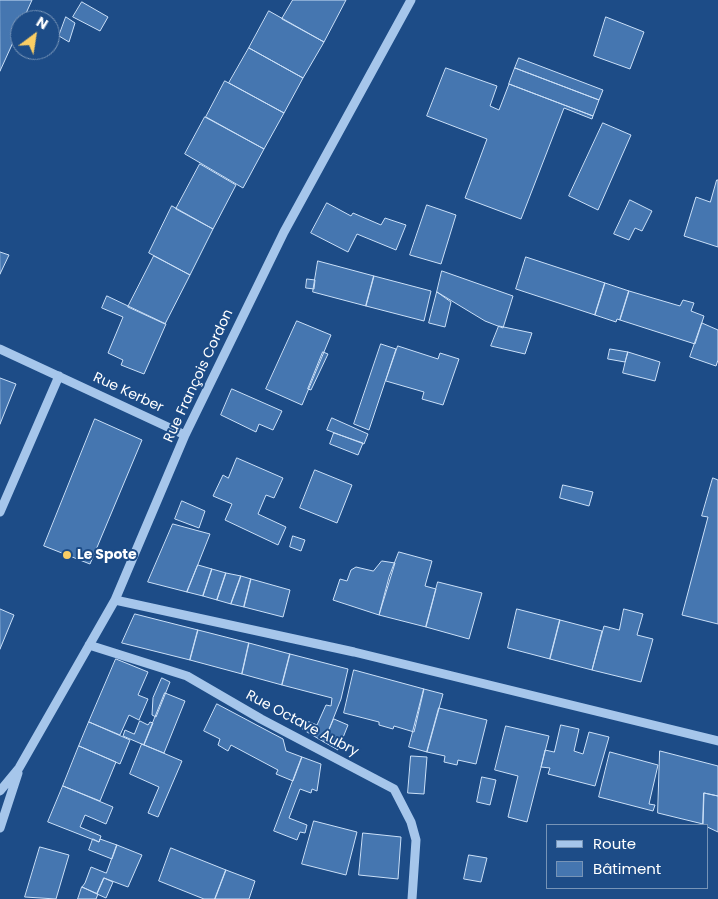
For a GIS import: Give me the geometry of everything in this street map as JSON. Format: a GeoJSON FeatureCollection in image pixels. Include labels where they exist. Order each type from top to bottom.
{"type":"FeatureCollection","features":[{"type":"Feature","properties":{"kind":"street","name":"Rue François Cordon"},"geometry":{"type":"LineString","coordinates":[[0,791],[19,768],[115,600],[185,435],[284,232],[411,0]]}},
{"type":"Feature","properties":{"kind":"street","name":"Rue Kerber"},"geometry":{"type":"LineString","coordinates":[[0,349],[185,435]]}},
{"type":"Feature","properties":{"kind":"street"},"geometry":{"type":"LineString","coordinates":[[0,512],[59,376]]}},
{"type":"Feature","properties":{"kind":"street"},"geometry":{"type":"LineString","coordinates":[[115,600],[354,652],[718,741]]}},
{"type":"Feature","properties":{"kind":"street","name":"Rue Octave Aubry"},"geometry":{"type":"LineString","coordinates":[[89,645],[187,676],[269,723],[394,789],[412,822],[416,840],[412,899]]}},
{"type":"Feature","properties":{"kind":"street","name":"Rue François Cordon"},"geometry":{"type":"LineString","coordinates":[[0,828],[19,768]]}},
{"type":"Feature","properties":{"kind":"building"},"geometry":{"type":"Polygon","coordinates":[[[0,0],[32,0],[28,10],[10,10],[10,49],[0,71],[0,0]]]}},
{"type":"Feature","properties":{"kind":"building"},"geometry":{"type":"Polygon","coordinates":[[[293,0],[346,0],[324,42],[282,19],[293,0]]]}},
{"type":"Feature","properties":{"kind":"building"},"geometry":{"type":"Polygon","coordinates":[[[82,2],[108,17],[100,31],[73,17],[82,2]]]}},
{"type":"Feature","properties":{"kind":"building"},"geometry":{"type":"Polygon","coordinates":[[[269,11],[324,42],[303,78],[249,48],[269,11]]]}},
{"type":"Feature","properties":{"kind":"building"},"geometry":{"type":"Polygon","coordinates":[[[66,17],[75,23],[69,42],[60,37],[66,17]]]}},
{"type":"Feature","properties":{"kind":"building"},"geometry":{"type":"Polygon","coordinates":[[[606,17],[644,32],[630,69],[594,56],[606,17]]]}},
{"type":"Feature","properties":{"kind":"building"},"geometry":{"type":"Polygon","coordinates":[[[249,48],[303,78],[284,113],[229,83],[249,48]]]}},
{"type":"Feature","properties":{"kind":"building"},"geometry":{"type":"Polygon","coordinates":[[[519,58],[603,90],[599,100],[515,68],[519,58]]]}},
{"type":"Feature","properties":{"kind":"building"},"geometry":{"type":"Polygon","coordinates":[[[446,68],[497,86],[490,106],[499,110],[509,84],[593,116],[592,119],[564,108],[521,219],[465,198],[487,139],[427,116],[446,68]]]}},
{"type":"Feature","properties":{"kind":"building"},"geometry":{"type":"Polygon","coordinates":[[[515,68],[599,100],[593,116],[509,84],[515,68]]]}},
{"type":"Feature","properties":{"kind":"building"},"geometry":{"type":"Polygon","coordinates":[[[225,81],[284,113],[264,149],[206,117],[225,81]]]}},
{"type":"Feature","properties":{"kind":"building"},"geometry":{"type":"Polygon","coordinates":[[[205,117],[264,149],[243,188],[185,154],[205,117]]]}},
{"type":"Feature","properties":{"kind":"building"},"geometry":{"type":"Polygon","coordinates":[[[603,123],[631,135],[598,210],[569,196],[603,123]]]}},
{"type":"Feature","properties":{"kind":"building"},"geometry":{"type":"Polygon","coordinates":[[[200,164],[236,185],[213,229],[176,209],[200,164]]]}},
{"type":"Feature","properties":{"kind":"building"},"geometry":{"type":"Polygon","coordinates":[[[717,180],[718,247],[684,236],[696,197],[710,202],[717,180]]]}},
{"type":"Feature","properties":{"kind":"building"},"geometry":{"type":"Polygon","coordinates":[[[630,200],[652,211],[642,231],[635,228],[629,240],[614,234],[630,200]]]}},
{"type":"Feature","properties":{"kind":"building"},"geometry":{"type":"Polygon","coordinates":[[[327,203],[351,216],[353,213],[381,225],[385,218],[406,225],[396,250],[357,234],[348,252],[311,233],[327,203]]]}},
{"type":"Feature","properties":{"kind":"building"},"geometry":{"type":"Polygon","coordinates":[[[427,205],[456,215],[441,264],[410,255],[427,205]]]}},
{"type":"Feature","properties":{"kind":"building"},"geometry":{"type":"Polygon","coordinates":[[[172,206],[213,229],[190,275],[149,253],[172,206]]]}},
{"type":"Feature","properties":{"kind":"building"},"geometry":{"type":"Polygon","coordinates":[[[0,252],[9,255],[0,274],[0,252]]]}},
{"type":"Feature","properties":{"kind":"building"},"geometry":{"type":"Polygon","coordinates":[[[154,256],[190,275],[165,324],[128,307],[154,256]]]}},
{"type":"Feature","properties":{"kind":"building"},"geometry":{"type":"Polygon","coordinates":[[[526,257],[605,283],[595,315],[516,289],[526,257]]]}},
{"type":"Feature","properties":{"kind":"building"},"geometry":{"type":"Polygon","coordinates":[[[318,261],[374,276],[366,306],[313,292],[318,261]]]}},
{"type":"Feature","properties":{"kind":"building"},"geometry":{"type":"Polygon","coordinates":[[[442,271],[513,296],[503,328],[485,321],[437,292],[442,271]]]}},
{"type":"Feature","properties":{"kind":"building"},"geometry":{"type":"Polygon","coordinates":[[[374,276],[431,291],[424,321],[366,306],[374,276]]]}},
{"type":"Feature","properties":{"kind":"building"},"geometry":{"type":"Polygon","coordinates":[[[307,279],[315,280],[314,289],[306,288],[307,279]]]}},
{"type":"Feature","properties":{"kind":"building"},"geometry":{"type":"Polygon","coordinates":[[[605,283],[629,291],[620,320],[617,319],[616,322],[595,315],[605,283]]]}},
{"type":"Feature","properties":{"kind":"building"},"geometry":{"type":"Polygon","coordinates":[[[629,291],[680,306],[683,300],[694,303],[691,311],[704,316],[695,344],[620,320],[629,291]]]}},
{"type":"Feature","properties":{"kind":"building"},"geometry":{"type":"Polygon","coordinates":[[[437,292],[451,302],[445,327],[429,323],[437,292]]]}},
{"type":"Feature","properties":{"kind":"building"},"geometry":{"type":"Polygon","coordinates":[[[107,296],[166,324],[144,374],[121,365],[123,360],[108,353],[123,317],[102,308],[107,296]]]}},
{"type":"Feature","properties":{"kind":"building"},"geometry":{"type":"Polygon","coordinates":[[[297,321],[331,335],[302,405],[266,389],[297,321]]]}},
{"type":"Feature","properties":{"kind":"building"},"geometry":{"type":"Polygon","coordinates":[[[702,323],[718,330],[718,360],[716,366],[690,357],[702,323]]]}},
{"type":"Feature","properties":{"kind":"building"},"geometry":{"type":"Polygon","coordinates":[[[499,326],[532,333],[525,354],[491,346],[499,326]]]}},
{"type":"Feature","properties":{"kind":"building"},"geometry":{"type":"Polygon","coordinates":[[[381,344],[396,349],[369,430],[354,424],[381,344]]]}},
{"type":"Feature","properties":{"kind":"building"},"geometry":{"type":"Polygon","coordinates":[[[398,346],[438,359],[440,353],[459,359],[443,405],[422,399],[424,392],[386,381],[398,346]]]}},
{"type":"Feature","properties":{"kind":"building"},"geometry":{"type":"Polygon","coordinates":[[[610,349],[628,352],[625,362],[608,359],[610,349]]]}},
{"type":"Feature","properties":{"kind":"building"},"geometry":{"type":"Polygon","coordinates":[[[323,352],[328,354],[311,390],[308,389],[323,352]]]}},
{"type":"Feature","properties":{"kind":"building"},"geometry":{"type":"Polygon","coordinates":[[[628,352],[660,362],[655,381],[623,373],[628,352]]]}},
{"type":"Feature","properties":{"kind":"building"},"geometry":{"type":"Polygon","coordinates":[[[0,378],[16,384],[0,424],[0,378]]]}},
{"type":"Feature","properties":{"kind":"building"},"geometry":{"type":"Polygon","coordinates":[[[232,389],[282,411],[273,430],[259,424],[256,432],[221,415],[232,389]]]}},
{"type":"Feature","properties":{"kind":"building"},"geometry":{"type":"Polygon","coordinates":[[[332,418],[368,434],[364,444],[327,430],[332,418]]]}},
{"type":"Feature","properties":{"kind":"building"},"geometry":{"type":"Polygon","coordinates":[[[95,419],[142,440],[90,564],[44,546],[95,419]]]}},
{"type":"Feature","properties":{"kind":"building"},"geometry":{"type":"Polygon","coordinates":[[[334,433],[363,443],[358,455],[330,444],[334,433]]]}},
{"type":"Feature","properties":{"kind":"building"},"geometry":{"type":"Polygon","coordinates":[[[237,458],[283,478],[274,498],[266,495],[258,514],[286,527],[278,545],[225,520],[232,504],[213,496],[223,475],[228,478],[237,458]]]}},
{"type":"Feature","properties":{"kind":"building"},"geometry":{"type":"Polygon","coordinates":[[[315,470],[352,485],[337,523],[300,508],[315,470]]]}},
{"type":"Feature","properties":{"kind":"building"},"geometry":{"type":"Polygon","coordinates":[[[713,478],[718,480],[718,624],[682,615],[708,517],[702,516],[713,478]]]}},
{"type":"Feature","properties":{"kind":"building"},"geometry":{"type":"Polygon","coordinates":[[[563,485],[593,492],[589,506],[560,498],[563,485]]]}},
{"type":"Feature","properties":{"kind":"building"},"geometry":{"type":"Polygon","coordinates":[[[182,501],[205,511],[199,528],[175,519],[182,501]]]}},
{"type":"Feature","properties":{"kind":"building"},"geometry":{"type":"Polygon","coordinates":[[[173,524],[210,534],[187,592],[148,582],[173,524]]]}},
{"type":"Feature","properties":{"kind":"building"},"geometry":{"type":"Polygon","coordinates":[[[293,536],[305,540],[301,551],[290,547],[293,536]]]}},
{"type":"Feature","properties":{"kind":"building"},"geometry":{"type":"Polygon","coordinates":[[[399,552],[432,561],[425,586],[436,589],[426,627],[379,615],[389,577],[399,552]]]}},
{"type":"Feature","properties":{"kind":"building"},"geometry":{"type":"Polygon","coordinates":[[[382,561],[395,563],[379,615],[333,600],[340,579],[347,581],[351,570],[356,567],[373,571],[382,561]]]}},
{"type":"Feature","properties":{"kind":"building"},"geometry":{"type":"Polygon","coordinates":[[[198,565],[212,569],[203,596],[187,592],[198,565]]]}},
{"type":"Feature","properties":{"kind":"building"},"geometry":{"type":"Polygon","coordinates":[[[212,569],[226,573],[217,600],[203,596],[212,569]]]}},
{"type":"Feature","properties":{"kind":"building"},"geometry":{"type":"Polygon","coordinates":[[[226,573],[241,576],[231,604],[217,600],[226,573]]]}},
{"type":"Feature","properties":{"kind":"building"},"geometry":{"type":"Polygon","coordinates":[[[241,576],[251,579],[244,607],[231,604],[241,576]]]}},
{"type":"Feature","properties":{"kind":"building"},"geometry":{"type":"Polygon","coordinates":[[[251,579],[290,590],[283,617],[244,607],[251,579]]]}},
{"type":"Feature","properties":{"kind":"building"},"geometry":{"type":"Polygon","coordinates":[[[438,582],[482,593],[469,639],[426,627],[438,582]]]}},
{"type":"Feature","properties":{"kind":"building"},"geometry":{"type":"Polygon","coordinates":[[[0,609],[14,615],[0,649],[0,609]]]}},
{"type":"Feature","properties":{"kind":"building"},"geometry":{"type":"Polygon","coordinates":[[[517,609],[560,620],[550,659],[508,648],[517,609]]]}},
{"type":"Feature","properties":{"kind":"building"},"geometry":{"type":"Polygon","coordinates":[[[624,609],[643,614],[637,635],[653,639],[641,682],[592,670],[604,626],[619,630],[624,609]]]}},
{"type":"Feature","properties":{"kind":"building"},"geometry":{"type":"Polygon","coordinates":[[[135,614],[198,630],[190,660],[122,643],[135,614]]]}},
{"type":"Feature","properties":{"kind":"building"},"geometry":{"type":"Polygon","coordinates":[[[560,620],[602,631],[592,670],[550,659],[560,620]]]}},
{"type":"Feature","properties":{"kind":"building"},"geometry":{"type":"Polygon","coordinates":[[[198,630],[249,643],[242,674],[190,660],[198,630]]]}},
{"type":"Feature","properties":{"kind":"building"},"geometry":{"type":"Polygon","coordinates":[[[249,643],[290,654],[282,685],[242,674],[249,643]]]}},
{"type":"Feature","properties":{"kind":"building"},"geometry":{"type":"Polygon","coordinates":[[[290,654],[348,669],[341,699],[324,742],[302,729],[307,721],[317,725],[326,705],[331,706],[332,698],[282,685],[290,654]]]}},
{"type":"Feature","properties":{"kind":"building"},"geometry":{"type":"Polygon","coordinates":[[[116,659],[148,672],[138,695],[148,699],[139,720],[129,715],[120,735],[89,722],[116,659]]]}},
{"type":"Feature","properties":{"kind":"building"},"geometry":{"type":"Polygon","coordinates":[[[354,670],[424,689],[414,732],[394,726],[393,729],[379,725],[379,722],[344,713],[354,670]]]}},
{"type":"Feature","properties":{"kind":"building"},"geometry":{"type":"Polygon","coordinates":[[[162,678],[170,682],[156,717],[152,715],[153,698],[162,678]]]}},
{"type":"Feature","properties":{"kind":"building"},"geometry":{"type":"Polygon","coordinates":[[[424,689],[443,694],[427,752],[409,747],[424,689]]]}},
{"type":"Feature","properties":{"kind":"building"},"geometry":{"type":"Polygon","coordinates":[[[165,693],[185,701],[164,753],[144,745],[165,693]]]}},
{"type":"Feature","properties":{"kind":"building"},"geometry":{"type":"Polygon","coordinates":[[[217,704],[283,739],[286,751],[302,757],[293,781],[276,774],[278,770],[231,745],[228,751],[218,745],[220,739],[204,731],[217,704]]]}},
{"type":"Feature","properties":{"kind":"building"},"geometry":{"type":"Polygon","coordinates":[[[439,708],[487,720],[476,764],[458,760],[457,765],[444,762],[445,756],[427,752],[439,708]]]}},
{"type":"Feature","properties":{"kind":"building"},"geometry":{"type":"Polygon","coordinates":[[[334,719],[348,725],[338,750],[324,742],[334,719]]]}},
{"type":"Feature","properties":{"kind":"building"},"geometry":{"type":"Polygon","coordinates":[[[140,721],[148,725],[150,722],[153,723],[144,745],[123,736],[125,730],[134,734],[140,721]]]}},
{"type":"Feature","properties":{"kind":"building"},"geometry":{"type":"Polygon","coordinates":[[[89,722],[130,740],[120,764],[79,746],[89,722]]]}},
{"type":"Feature","properties":{"kind":"building"},"geometry":{"type":"Polygon","coordinates":[[[561,725],[579,729],[574,751],[583,754],[589,732],[609,737],[595,786],[548,774],[550,768],[541,767],[545,750],[554,752],[561,725]]]}},
{"type":"Feature","properties":{"kind":"building"},"geometry":{"type":"Polygon","coordinates":[[[506,726],[549,736],[527,822],[508,817],[518,776],[495,770],[506,726]]]}},
{"type":"Feature","properties":{"kind":"building"},"geometry":{"type":"Polygon","coordinates":[[[142,744],[182,761],[158,817],[148,813],[159,787],[130,774],[142,744]]]}},
{"type":"Feature","properties":{"kind":"building"},"geometry":{"type":"Polygon","coordinates":[[[79,746],[116,762],[100,801],[63,786],[79,746]]]}},
{"type":"Feature","properties":{"kind":"building"},"geometry":{"type":"Polygon","coordinates":[[[660,751],[718,766],[718,796],[704,793],[703,824],[658,813],[660,751]]]}},
{"type":"Feature","properties":{"kind":"building"},"geometry":{"type":"Polygon","coordinates":[[[610,752],[658,765],[649,804],[655,805],[653,811],[599,797],[610,752]]]}},
{"type":"Feature","properties":{"kind":"building"},"geometry":{"type":"Polygon","coordinates":[[[411,756],[427,757],[424,794],[408,793],[411,756]]]}},
{"type":"Feature","properties":{"kind":"building"},"geometry":{"type":"Polygon","coordinates":[[[302,757],[321,764],[317,791],[312,789],[311,793],[300,789],[289,818],[307,825],[305,833],[300,832],[297,840],[274,831],[302,757]]]}},
{"type":"Feature","properties":{"kind":"building"},"geometry":{"type":"Polygon","coordinates":[[[482,777],[496,780],[490,805],[477,802],[482,777]]]}},
{"type":"Feature","properties":{"kind":"building"},"geometry":{"type":"Polygon","coordinates":[[[63,786],[113,807],[106,824],[85,815],[80,827],[101,836],[99,842],[48,822],[63,786]]]}},
{"type":"Feature","properties":{"kind":"building"},"geometry":{"type":"Polygon","coordinates":[[[704,793],[718,796],[718,832],[708,827],[708,824],[703,824],[704,793]]]}},
{"type":"Feature","properties":{"kind":"building"},"geometry":{"type":"Polygon","coordinates":[[[314,821],[357,832],[346,875],[302,864],[314,821]]]}},
{"type":"Feature","properties":{"kind":"building"},"geometry":{"type":"Polygon","coordinates":[[[363,833],[401,837],[398,879],[359,875],[363,833]]]}},
{"type":"Feature","properties":{"kind":"building"},"geometry":{"type":"Polygon","coordinates":[[[93,839],[99,842],[100,839],[117,845],[112,859],[89,850],[93,839]]]}},
{"type":"Feature","properties":{"kind":"building"},"geometry":{"type":"Polygon","coordinates":[[[117,845],[142,855],[128,887],[104,878],[97,894],[82,887],[91,867],[106,873],[117,845]]]}},
{"type":"Feature","properties":{"kind":"building"},"geometry":{"type":"Polygon","coordinates":[[[40,847],[69,855],[56,899],[25,897],[40,847]]]}},
{"type":"Feature","properties":{"kind":"building"},"geometry":{"type":"Polygon","coordinates":[[[171,848],[226,870],[215,899],[204,899],[159,881],[171,848]]]}},
{"type":"Feature","properties":{"kind":"building"},"geometry":{"type":"Polygon","coordinates":[[[469,855],[487,858],[481,882],[464,879],[469,855]]]}},
{"type":"Feature","properties":{"kind":"building"},"geometry":{"type":"Polygon","coordinates":[[[226,870],[255,881],[249,899],[215,899],[226,870]]]}},
{"type":"Feature","properties":{"kind":"building"},"geometry":{"type":"Polygon","coordinates":[[[104,878],[113,882],[106,898],[97,894],[104,878]]]}},
{"type":"Feature","properties":{"kind":"building"},"geometry":{"type":"Polygon","coordinates":[[[82,887],[98,894],[96,899],[78,899],[82,887]]]}},
{"type":"Feature","properties":{"kind":"place","name":"Le Spote"},"geometry":{"type":"Point","coordinates":[67,555]}}]}
